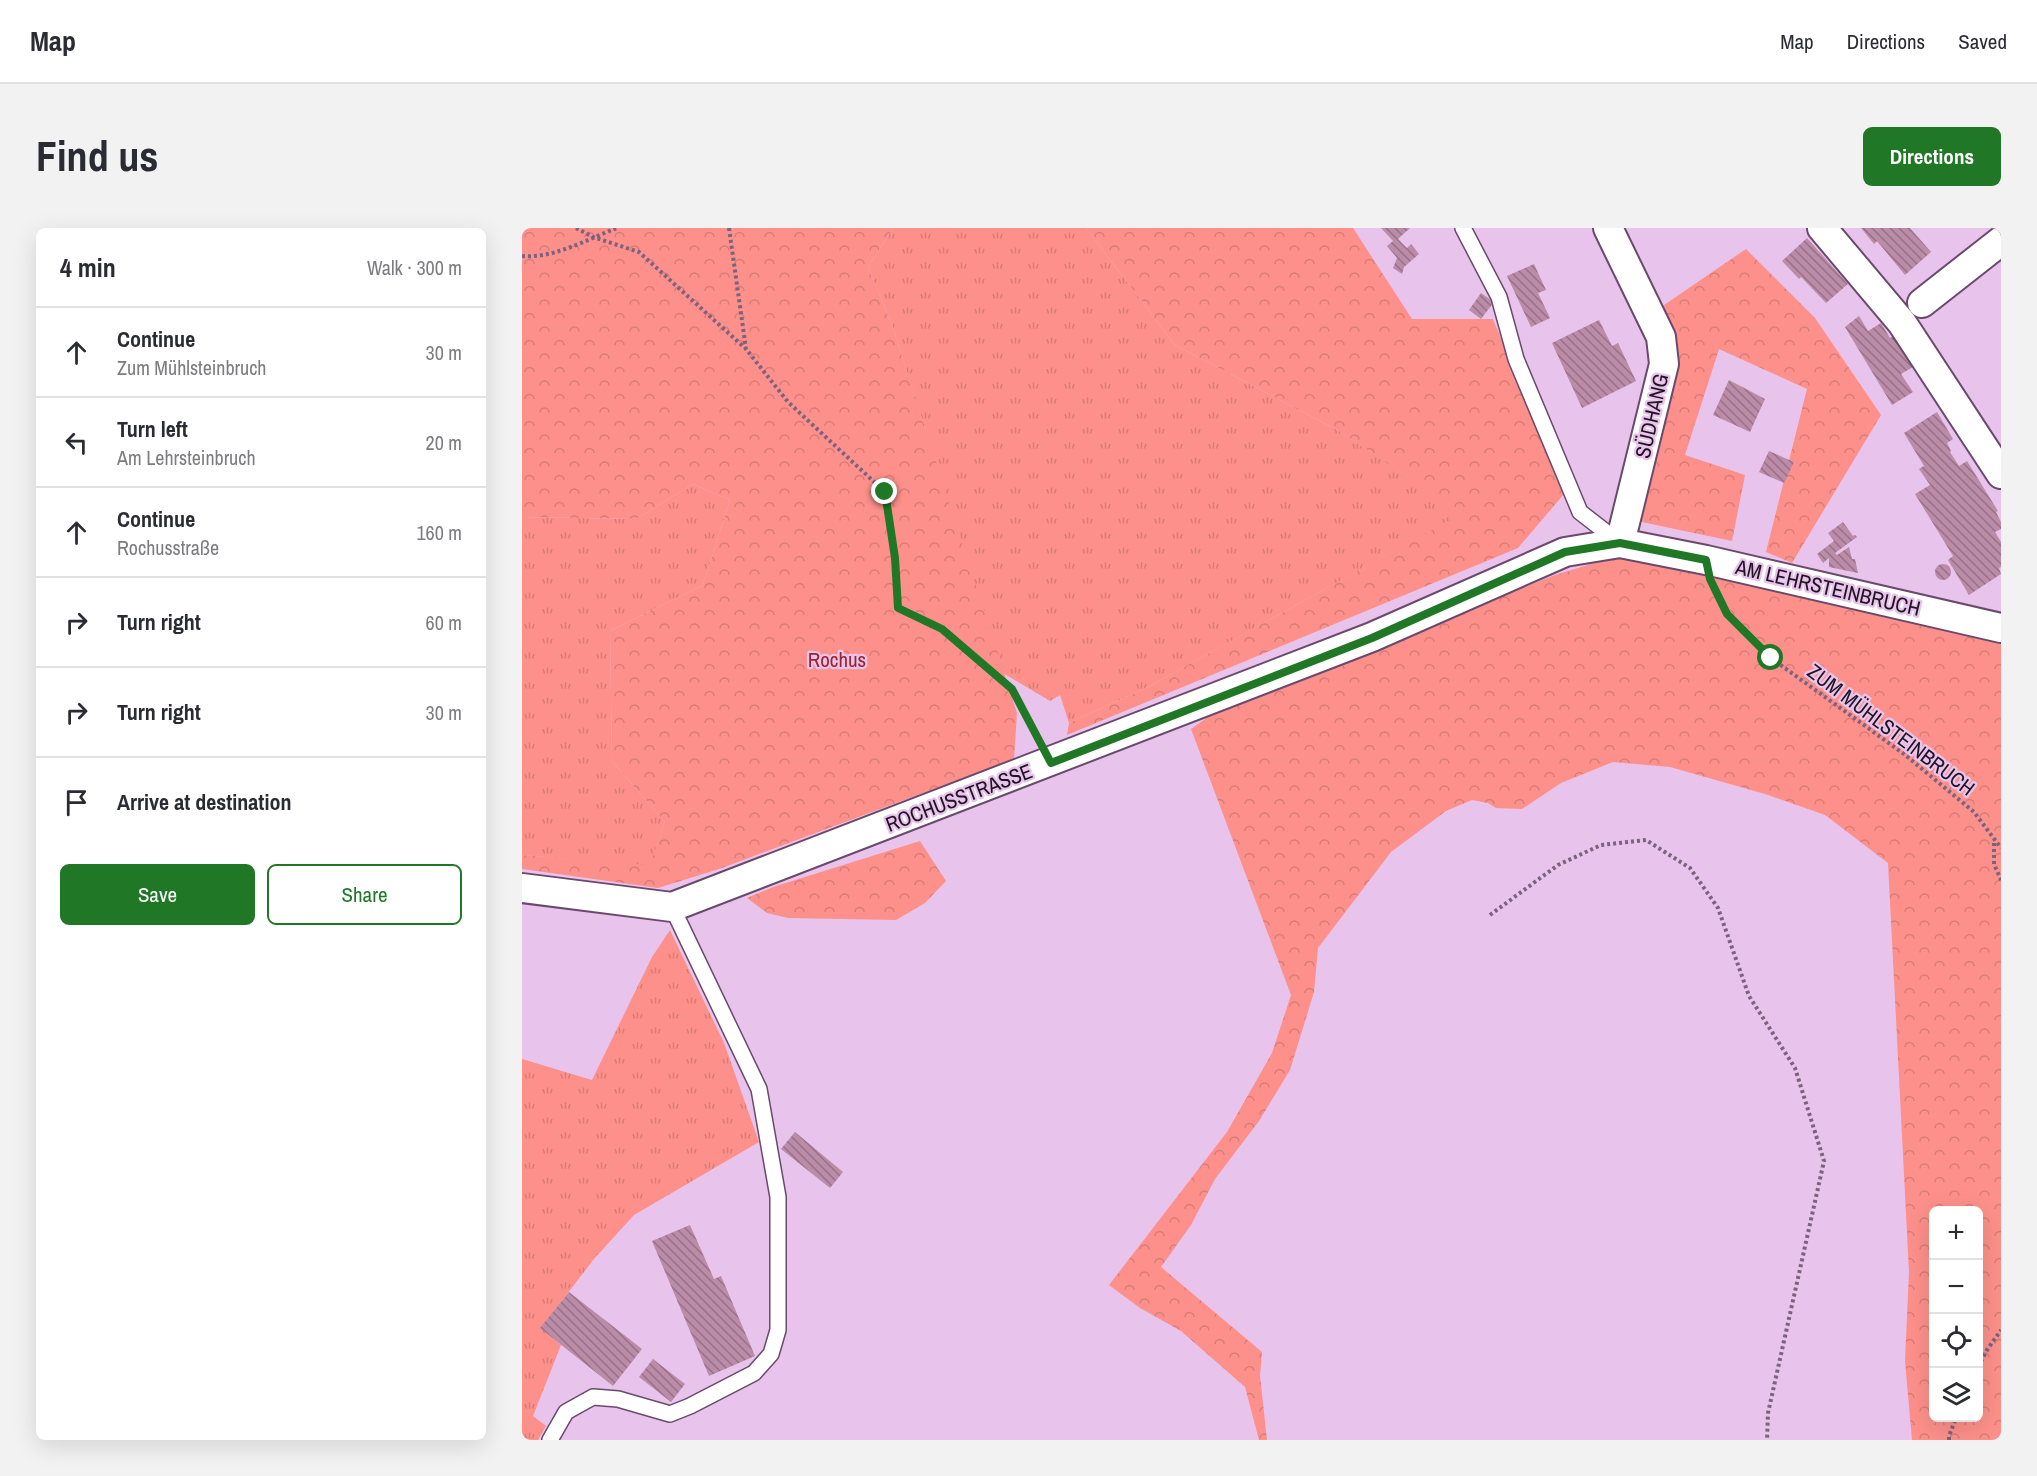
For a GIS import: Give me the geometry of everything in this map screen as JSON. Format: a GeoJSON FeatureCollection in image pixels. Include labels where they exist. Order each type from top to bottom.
{"type":"FeatureCollection","features":[{"type":"Feature","properties":{"kind":"street","name":"SÜDHANG"},"geometry":{"type":"LineString","coordinates":[[1608,228],[1660,337],[1664,364],[1620,543]]}},
{"type":"Feature","properties":{"kind":"street"},"geometry":{"type":"LineString","coordinates":[[1822,228],[1902,323],[2001,474]]}},
{"type":"Feature","properties":{"kind":"street"},"geometry":{"type":"LineString","coordinates":[[1922,303],[2001,241]]}},
{"type":"Feature","properties":{"kind":"street","name":"AM LEHRSTEINBRUCH"},"geometry":{"type":"LineString","coordinates":[[1620,543],[1706,560],[2001,628]]}},
{"type":"Feature","properties":{"kind":"street","name":"ROCHUSSTRASSE"},"geometry":{"type":"LineString","coordinates":[[522,888],[672,907],[1372,638],[1565,552],[1620,543]]}},
{"type":"Feature","properties":{"kind":"lane"},"geometry":{"type":"LineString","coordinates":[[1463,228],[1499,297],[1516,359],[1580,512],[1620,543]]}},
{"type":"Feature","properties":{"kind":"lane"},"geometry":{"type":"LineString","coordinates":[[550,1440],[566,1412],[593,1397],[618,1399],[670,1414],[690,1406],[754,1373],[771,1354],[778,1330],[778,1197],[759,1089],[672,907]]}},
{"type":"Feature","properties":{"kind":"path"},"geometry":{"type":"LineString","coordinates":[[576,228],[593,237],[639,252],[746,349],[788,402],[885,492],[895,558],[898,608],[942,629],[1012,689],[1051,763]]}},
{"type":"Feature","properties":{"kind":"path"},"geometry":{"type":"LineString","coordinates":[[522,256],[535,257],[617,228]]}},
{"type":"Feature","properties":{"kind":"path"},"geometry":{"type":"LineString","coordinates":[[729,228],[746,349]]}},
{"type":"Feature","properties":{"kind":"path","name":"ZUM MÜHLSTEINBRUCH"},"geometry":{"type":"LineString","coordinates":[[1706,560],[1710,579],[1727,614],[1771,658],[1904,754],[1974,812],[1994,842]]}},
{"type":"Feature","properties":{"kind":"path"},"geometry":{"type":"LineString","coordinates":[[1490,915],[1558,865],[1601,845],[1646,840],[1690,868],[1718,908],[1749,996],[1795,1068],[1824,1161],[1768,1413],[1767,1440]]}},
{"type":"Feature","properties":{"kind":"path"},"geometry":{"type":"LineString","coordinates":[[1994,842],[2001,848]]}},
{"type":"Feature","properties":{"kind":"path"},"geometry":{"type":"LineString","coordinates":[[1994,842],[1994,864],[2001,880]]}},
{"type":"Feature","properties":{"kind":"path"},"geometry":{"type":"LineString","coordinates":[[1983,1358],[2001,1330]]}},
{"type":"Feature","properties":{"kind":"path"},"geometry":{"type":"LineString","coordinates":[[1949,1440],[1954,1422]]}},
{"type":"Feature","properties":{"kind":"green space","name":"Rochus"},"geometry":{"type":"Polygon","coordinates":[[[522,228],[893,228],[868,267],[892,325],[1017,713],[1014,759],[719,869],[658,888],[522,869],[522,855],[650,865],[665,822],[612,761],[610,631],[703,585],[730,500],[693,484],[636,519],[522,517],[522,228]]]}},
{"type":"Feature","properties":{"kind":"green space"},"geometry":{"type":"Polygon","coordinates":[[[893,228],[1086,228],[1175,345],[1339,431],[1463,513],[1148,687],[1069,723],[1060,695],[1050,701],[1003,673],[892,325],[868,267],[893,228]]]}},
{"type":"Feature","properties":{"kind":"green space"},"geometry":{"type":"Polygon","coordinates":[[[1086,228],[1353,228],[1412,319],[1493,319],[1564,494],[1518,548],[1067,735],[1069,723],[1148,687],[1462,513],[1339,431],[1175,345],[1086,228]]]}},
{"type":"Feature","properties":{"kind":"green space"},"geometry":{"type":"Polygon","coordinates":[[[1746,249],[1815,318],[1881,415],[1792,563],[1766,552],[1807,389],[1719,349],[1685,455],[1745,475],[1732,541],[1637,521],[1674,365],[1664,305],[1746,249]]]}},
{"type":"Feature","properties":{"kind":"green space"},"geometry":{"type":"Polygon","coordinates":[[[693,484],[730,500],[703,585],[610,631],[612,761],[665,822],[650,866],[522,855],[522,517],[636,519],[693,484]]]}},
{"type":"Feature","properties":{"kind":"green space"},"geometry":{"type":"Polygon","coordinates":[[[1617,556],[1640,556],[2001,638],[2001,1440],[1912,1440],[1905,1361],[1909,1272],[1888,863],[1825,815],[1765,794],[1670,767],[1613,762],[1561,783],[1522,809],[1496,808],[1488,803],[1472,800],[1446,811],[1391,852],[1318,948],[1314,992],[1290,1070],[1259,1121],[1215,1179],[1191,1225],[1161,1267],[1262,1352],[1260,1376],[1267,1440],[1259,1440],[1245,1387],[1181,1331],[1140,1308],[1109,1285],[1227,1132],[1272,1053],[1291,995],[1191,729],[1225,705],[1555,575],[1617,556]]]}},
{"type":"Feature","properties":{"kind":"green space"},"geometry":{"type":"Polygon","coordinates":[[[920,841],[946,881],[925,903],[896,920],[788,918],[767,913],[747,898],[773,887],[920,841]]]}},
{"type":"Feature","properties":{"kind":"green space"},"geometry":{"type":"Polygon","coordinates":[[[670,930],[724,1043],[759,1142],[634,1215],[594,1259],[541,1328],[561,1345],[533,1416],[546,1426],[538,1440],[522,1440],[522,1059],[592,1080],[652,957],[670,930]]]}},
{"type":"Feature","properties":{"kind":"building"},"geometry":{"type":"Polygon","coordinates":[[[1381,228],[1410,228],[1398,239],[1407,248],[1411,244],[1419,254],[1404,267],[1402,274],[1393,268],[1397,258],[1387,246],[1393,241],[1381,228]]]}},
{"type":"Feature","properties":{"kind":"building"},"geometry":{"type":"Polygon","coordinates":[[[1861,228],[1910,228],[1931,252],[1905,275],[1877,241],[1874,244],[1861,228]]]}},
{"type":"Feature","properties":{"kind":"building"},"geometry":{"type":"Polygon","coordinates":[[[1807,238],[1848,284],[1826,303],[1782,261],[1807,238]]]}},
{"type":"Feature","properties":{"kind":"building"},"geometry":{"type":"Polygon","coordinates":[[[1534,264],[1546,290],[1538,293],[1550,318],[1531,327],[1507,276],[1534,264]]]}},
{"type":"Feature","properties":{"kind":"building"},"geometry":{"type":"Polygon","coordinates":[[[1481,293],[1494,302],[1481,319],[1469,310],[1481,293]]]}},
{"type":"Feature","properties":{"kind":"building"},"geometry":{"type":"Polygon","coordinates":[[[1859,316],[1868,331],[1881,323],[1890,338],[1894,336],[1913,367],[1901,374],[1913,392],[1892,405],[1845,327],[1859,316]]]}},
{"type":"Feature","properties":{"kind":"building"},"geometry":{"type":"Polygon","coordinates":[[[1599,320],[1612,346],[1618,343],[1636,381],[1582,408],[1552,343],[1599,320]]]}},
{"type":"Feature","properties":{"kind":"building"},"geometry":{"type":"Polygon","coordinates":[[[1729,380],[1765,399],[1750,432],[1713,415],[1729,380]]]}},
{"type":"Feature","properties":{"kind":"building"},"geometry":{"type":"Polygon","coordinates":[[[1937,412],[1953,439],[1947,443],[1950,452],[1959,466],[1967,461],[1998,511],[1996,512],[2001,522],[2001,529],[1995,532],[2001,542],[2001,567],[1999,568],[2001,574],[1969,595],[1948,560],[1953,556],[1915,494],[1930,485],[1919,469],[1924,466],[1904,433],[1937,412]]]}},
{"type":"Feature","properties":{"kind":"building"},"geometry":{"type":"Polygon","coordinates":[[[1769,451],[1794,462],[1784,483],[1759,472],[1769,451]]]}},
{"type":"Feature","properties":{"kind":"building"},"geometry":{"type":"Polygon","coordinates":[[[1843,522],[1853,536],[1857,537],[1835,553],[1837,555],[1849,547],[1858,573],[1829,567],[1829,558],[1823,563],[1817,554],[1834,541],[1828,533],[1843,522]]]}},
{"type":"Feature","properties":{"kind":"building"},"geometry":{"type":"Polygon","coordinates":[[[1943,564],[1949,566],[1951,572],[1949,578],[1943,580],[1937,578],[1935,572],[1937,566],[1943,564]]]}},
{"type":"Feature","properties":{"kind":"building"},"geometry":{"type":"Polygon","coordinates":[[[795,1132],[843,1172],[830,1188],[781,1149],[795,1132]]]}},
{"type":"Feature","properties":{"kind":"building"},"geometry":{"type":"Polygon","coordinates":[[[690,1225],[714,1279],[721,1276],[755,1356],[709,1376],[652,1241],[690,1225]]]}},
{"type":"Feature","properties":{"kind":"building"},"geometry":{"type":"Polygon","coordinates":[[[569,1292],[642,1349],[613,1386],[540,1328],[569,1292]]]}},
{"type":"Feature","properties":{"kind":"building"},"geometry":{"type":"Polygon","coordinates":[[[653,1359],[685,1384],[671,1402],[639,1377],[653,1359]]]}},
{"type":"Feature","properties":{"kind":"route"},"geometry":{"type":"LineString","coordinates":[[885,492],[895,558],[898,608],[942,629],[1012,689],[1051,763],[1372,638],[1565,552],[1620,543],[1706,560],[1710,579],[1727,614],[1771,658]]}}]}
